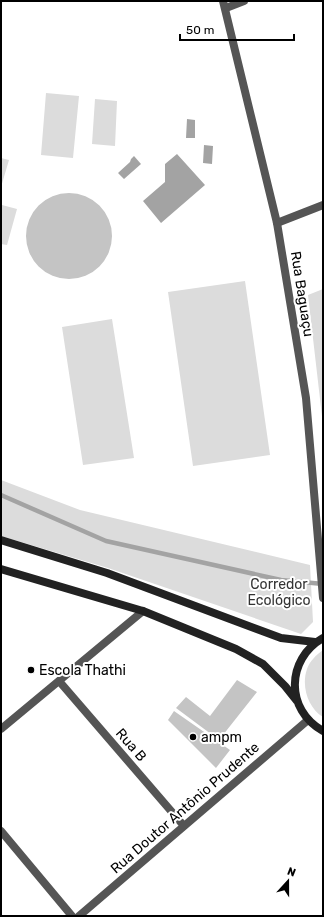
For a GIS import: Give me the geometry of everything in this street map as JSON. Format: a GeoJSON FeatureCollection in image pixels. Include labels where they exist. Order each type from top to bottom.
{"type":"FeatureCollection","features":[{"type":"Feature","properties":{"kind":"main road"},"geometry":{"type":"LineString","coordinates":[[1,540],[107,573],[282,638],[315,642]]}},
{"type":"Feature","properties":{"kind":"main road"},"geometry":{"type":"LineString","coordinates":[[1,569],[143,611],[236,648],[263,664],[285,686],[297,701],[308,720],[322,732]]}},
{"type":"Feature","properties":{"kind":"main road"},"geometry":{"type":"LineString","coordinates":[[297,701],[294,685],[296,669],[304,654],[315,642],[323,638]]}},
{"type":"Feature","properties":{"kind":"street"},"geometry":{"type":"LineString","coordinates":[[224,5],[244,1]]}},
{"type":"Feature","properties":{"kind":"street","name":"Rua Baguaçu"},"geometry":{"type":"LineString","coordinates":[[224,5],[277,223],[306,398],[319,514],[323,598]]}},
{"type":"Feature","properties":{"kind":"street"},"geometry":{"type":"LineString","coordinates":[[277,223],[323,205]]}},
{"type":"Feature","properties":{"kind":"street"},"geometry":{"type":"LineString","coordinates":[[1,729],[143,611]]}},
{"type":"Feature","properties":{"kind":"street","name":"Rua B"},"geometry":{"type":"LineString","coordinates":[[59,681],[184,826]]}},
{"type":"Feature","properties":{"kind":"street","name":"Rua Doutor Antônio Prudente"},"geometry":{"type":"LineString","coordinates":[[79,916],[308,720]]}},
{"type":"Feature","properties":{"kind":"street"},"geometry":{"type":"LineString","coordinates":[[1,831],[72,916]]}},
{"type":"Feature","properties":{"kind":"green space"},"geometry":{"type":"Polygon","coordinates":[[[46,93],[79,96],[73,158],[41,155],[46,93]]]}},
{"type":"Feature","properties":{"kind":"green space"},"geometry":{"type":"Polygon","coordinates":[[[95,99],[117,101],[115,146],[92,144],[95,99]]]}},
{"type":"Feature","properties":{"kind":"green space"},"geometry":{"type":"Polygon","coordinates":[[[1,158],[9,160],[1,187],[1,158]]]}},
{"type":"Feature","properties":{"kind":"green space"},"geometry":{"type":"Polygon","coordinates":[[[2,205],[17,209],[7,245],[1,244],[2,205]]]}},
{"type":"Feature","properties":{"kind":"green space"},"geometry":{"type":"Polygon","coordinates":[[[245,281],[270,455],[193,466],[168,292],[245,281]]]}},
{"type":"Feature","properties":{"kind":"green space"},"geometry":{"type":"Polygon","coordinates":[[[323,289],[323,425],[308,295],[323,289]]]}},
{"type":"Feature","properties":{"kind":"green space"},"geometry":{"type":"Polygon","coordinates":[[[112,319],[134,458],[83,465],[62,327],[112,319]]]}},
{"type":"Feature","properties":{"kind":"green space","name":"Corredor Ecológico"},"geometry":{"type":"Polygon","coordinates":[[[1,480],[80,510],[310,565],[313,622],[301,634],[108,568],[1,536],[1,480]]]}},
{"type":"Feature","properties":{"kind":"green space"},"geometry":{"type":"Polygon","coordinates":[[[323,650],[323,717],[313,708],[307,696],[305,689],[305,676],[310,663],[323,650]]]}},
{"type":"Feature","properties":{"kind":"shaded area"},"geometry":{"type":"Polygon","coordinates":[[[187,119],[195,120],[195,138],[186,138],[187,119]]]}},
{"type":"Feature","properties":{"kind":"shaded area"},"geometry":{"type":"Polygon","coordinates":[[[204,145],[213,146],[212,164],[203,163],[204,145]]]}},
{"type":"Feature","properties":{"kind":"shaded area"},"geometry":{"type":"Polygon","coordinates":[[[177,154],[205,185],[161,223],[143,201],[165,182],[165,164],[177,154]]]}},
{"type":"Feature","properties":{"kind":"shaded area"},"geometry":{"type":"Polygon","coordinates":[[[134,156],[141,164],[124,179],[118,173],[134,156]]]}},
{"type":"Feature","properties":{"kind":"building"},"geometry":{"type":"Polygon","coordinates":[[[61,193],[77,193],[86,196],[100,205],[109,219],[112,228],[112,244],[109,253],[100,267],[86,276],[77,279],[61,279],[45,272],[38,267],[33,260],[26,244],[26,228],[33,212],[38,205],[45,200],[61,193]]]}},
{"type":"Feature","properties":{"kind":"building"},"geometry":{"type":"Polygon","coordinates":[[[237,680],[257,692],[219,740],[176,708],[186,697],[210,716],[237,680]]]}},
{"type":"Feature","properties":{"kind":"building"},"geometry":{"type":"Polygon","coordinates":[[[174,711],[230,750],[216,768],[168,720],[174,711]]]}},
{"type":"Feature","properties":{"kind":"waterway"},"geometry":{"type":"LineString","coordinates":[[1,495],[106,541],[281,580],[323,584]]}},
{"type":"Feature","properties":{"kind":"place","name":"Escola Thathi"},"geometry":{"type":"Point","coordinates":[31,670]}},
{"type":"Feature","properties":{"kind":"place","name":"ampm"},"geometry":{"type":"Point","coordinates":[193,737]}}]}
